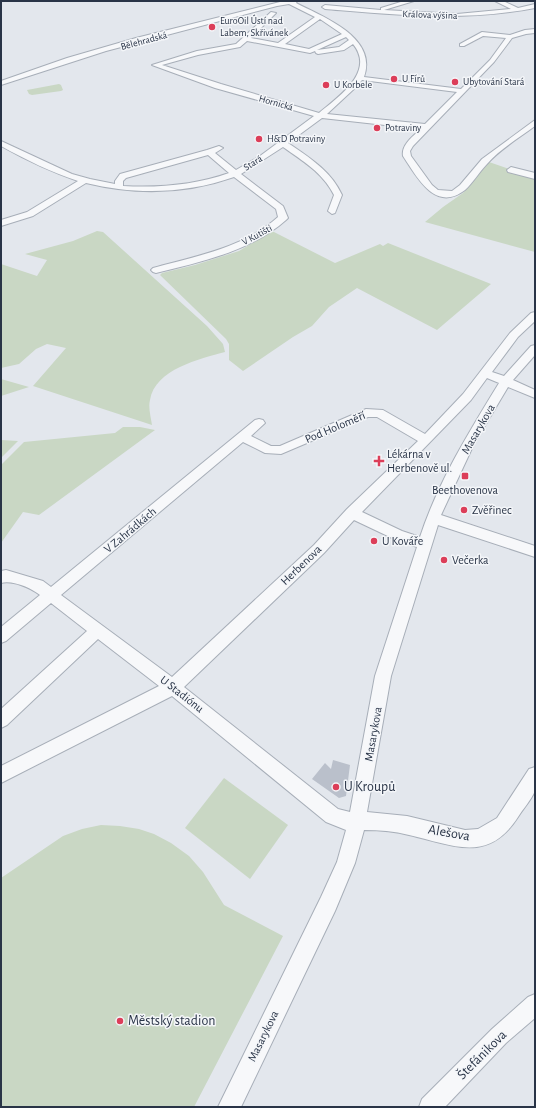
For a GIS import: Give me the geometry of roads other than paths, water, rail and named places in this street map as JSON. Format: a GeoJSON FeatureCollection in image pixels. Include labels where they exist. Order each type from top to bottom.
{"type":"FeatureCollection","features":[{"type":"Feature","properties":{"kind":"street","name":"Bělehradská"},"geometry":{"type":"LineString","coordinates":[[1,83],[65,60],[156,34],[277,4],[300,1]]}},
{"type":"Feature","properties":{"kind":"street"},"geometry":{"type":"LineString","coordinates":[[371,11],[411,1]]}},
{"type":"Feature","properties":{"kind":"street"},"geometry":{"type":"LineString","coordinates":[[498,1],[519,10]]}},
{"type":"Feature","properties":{"kind":"street","name":"Bělehradská"},"geometry":{"type":"LineString","coordinates":[[1,87],[73,61],[288,2]]}},
{"type":"Feature","properties":{"kind":"street"},"geometry":{"type":"LineString","coordinates":[[288,2],[319,17],[347,34],[358,46],[363,60],[360,78],[463,91]]}},
{"type":"Feature","properties":{"kind":"street","name":"Králova výšina"},"geometry":{"type":"LineString","coordinates":[[325,7],[418,15],[469,16],[505,13],[535,8]]}},
{"type":"Feature","properties":{"kind":"street"},"geometry":{"type":"LineString","coordinates":[[513,16],[510,13],[535,8]]}},
{"type":"Feature","properties":{"kind":"street","name":"Hornická"},"geometry":{"type":"LineString","coordinates":[[273,13],[238,46],[197,53],[155,65],[218,86],[319,115],[427,127]]}},
{"type":"Feature","properties":{"kind":"street"},"geometry":{"type":"LineString","coordinates":[[280,45],[319,17]]}},
{"type":"Feature","properties":{"kind":"street"},"geometry":{"type":"LineString","coordinates":[[522,24],[534,31]]}},
{"type":"Feature","properties":{"kind":"street"},"geometry":{"type":"LineString","coordinates":[[534,31],[516,34],[510,37],[492,61],[409,145],[406,151],[407,156],[429,187],[435,192],[444,194],[454,193],[463,187],[485,161],[535,122]]}},
{"type":"Feature","properties":{"kind":"street"},"geometry":{"type":"LineString","coordinates":[[246,39],[310,51],[347,34]]}},
{"type":"Feature","properties":{"kind":"street"},"geometry":{"type":"LineString","coordinates":[[462,45],[482,34],[510,37]]}},
{"type":"Feature","properties":{"kind":"street"},"geometry":{"type":"LineString","coordinates":[[318,52],[345,48],[349,46],[352,40]]}},
{"type":"Feature","properties":{"kind":"street","name":"Stará"},"geometry":{"type":"LineString","coordinates":[[3,145],[37,162],[84,182],[119,188],[141,189],[172,188],[203,183],[236,174],[252,165],[343,96],[360,78]]}},
{"type":"Feature","properties":{"kind":"street"},"geometry":{"type":"LineString","coordinates":[[283,143],[322,171],[330,179],[338,195],[332,211]]}},
{"type":"Feature","properties":{"kind":"street"},"geometry":{"type":"LineString","coordinates":[[119,188],[119,181],[123,176],[210,152],[219,147]]}},
{"type":"Feature","properties":{"kind":"street","name":"V Kutišti"},"geometry":{"type":"LineString","coordinates":[[156,270],[232,248],[250,240],[277,224],[283,218],[280,208],[210,152]]}},
{"type":"Feature","properties":{"kind":"street"},"geometry":{"type":"LineString","coordinates":[[511,170],[535,176]]}},
{"type":"Feature","properties":{"kind":"street"},"geometry":{"type":"LineString","coordinates":[[1,223],[20,218],[84,182]]}},
{"type":"Feature","properties":{"kind":"street"},"geometry":{"type":"LineString","coordinates":[[1,216],[20,218]]}},
{"type":"Feature","properties":{"kind":"street","name":"Masarykova"},"geometry":{"type":"LineString","coordinates":[[426,440],[466,398],[514,335],[535,316]]}},
{"type":"Feature","properties":{"kind":"street","name":"Masarykova"},"geometry":{"type":"LineString","coordinates":[[229,1107],[328,904],[346,863],[357,821],[383,676],[433,518],[468,444],[505,382],[535,348]]}},
{"type":"Feature","properties":{"kind":"street"},"geometry":{"type":"LineString","coordinates":[[485,374],[535,394]]}},
{"type":"Feature","properties":{"kind":"street","name":"Pod Holoměří"},"geometry":{"type":"LineString","coordinates":[[243,437],[269,450],[281,450],[366,413],[372,412],[379,413],[426,440]]}},
{"type":"Feature","properties":{"kind":"street","name":"V Zahrádkách"},"geometry":{"type":"LineString","coordinates":[[1,636],[259,423]]}},
{"type":"Feature","properties":{"kind":"street","name":"Herbenova"},"geometry":{"type":"LineString","coordinates":[[1,775],[173,687],[319,549],[352,513],[426,440]]}},
{"type":"Feature","properties":{"kind":"street"},"geometry":{"type":"LineString","coordinates":[[352,513],[399,536],[425,544]]}},
{"type":"Feature","properties":{"kind":"street"},"geometry":{"type":"LineString","coordinates":[[433,518],[535,552]]}},
{"type":"Feature","properties":{"kind":"street","name":"U Stadiónu"},"geometry":{"type":"LineString","coordinates":[[1,578],[6,576],[38,585],[173,687],[332,816],[345,821],[357,821]]}},
{"type":"Feature","properties":{"kind":"street"},"geometry":{"type":"LineString","coordinates":[[1,720],[98,630]]}},
{"type":"Feature","properties":{"kind":"street","name":"Alešova"},"geometry":{"type":"LineString","coordinates":[[357,821],[379,821],[406,825],[466,839],[478,838],[488,834],[503,824],[535,775]]}},
{"type":"Feature","properties":{"kind":"street","name":"Štefánikova"},"geometry":{"type":"LineString","coordinates":[[430,1107],[499,1036],[535,1004]]}},
{"type":"Feature","properties":{"kind":"place","name":"EuroOil Ústí nad Labem, Skřivánek"},"geometry":{"type":"Point","coordinates":[212,27]}},
{"type":"Feature","properties":{"kind":"place","name":"U Fírů"},"geometry":{"type":"Point","coordinates":[394,79]}},
{"type":"Feature","properties":{"kind":"place","name":"Ubytování Stará"},"geometry":{"type":"Point","coordinates":[455,82]}},
{"type":"Feature","properties":{"kind":"place","name":"U Korbele"},"geometry":{"type":"Point","coordinates":[326,85]}},
{"type":"Feature","properties":{"kind":"place","name":"Potraviny"},"geometry":{"type":"Point","coordinates":[377,128]}},
{"type":"Feature","properties":{"kind":"place","name":"H&D Potraviny"},"geometry":{"type":"Point","coordinates":[259,139]}},
{"type":"Feature","properties":{"kind":"place","name":"Lékárna v Herbenově ul."},"geometry":{"type":"Point","coordinates":[379,461]}},
{"type":"Feature","properties":{"kind":"place","name":"Beethovenova"},"geometry":{"type":"Point","coordinates":[465,476]}},
{"type":"Feature","properties":{"kind":"place","name":"Zvěřinec"},"geometry":{"type":"Point","coordinates":[464,510]}},
{"type":"Feature","properties":{"kind":"place","name":"U Kováře"},"geometry":{"type":"Point","coordinates":[374,541]}},
{"type":"Feature","properties":{"kind":"place","name":"Večerka"},"geometry":{"type":"Point","coordinates":[444,560]}},
{"type":"Feature","properties":{"kind":"place","name":"U Kroupů"},"geometry":{"type":"Point","coordinates":[336,787]}},
{"type":"Feature","properties":{"kind":"place","name":"Městský stadion"},"geometry":{"type":"Point","coordinates":[120,1021]}}]}
